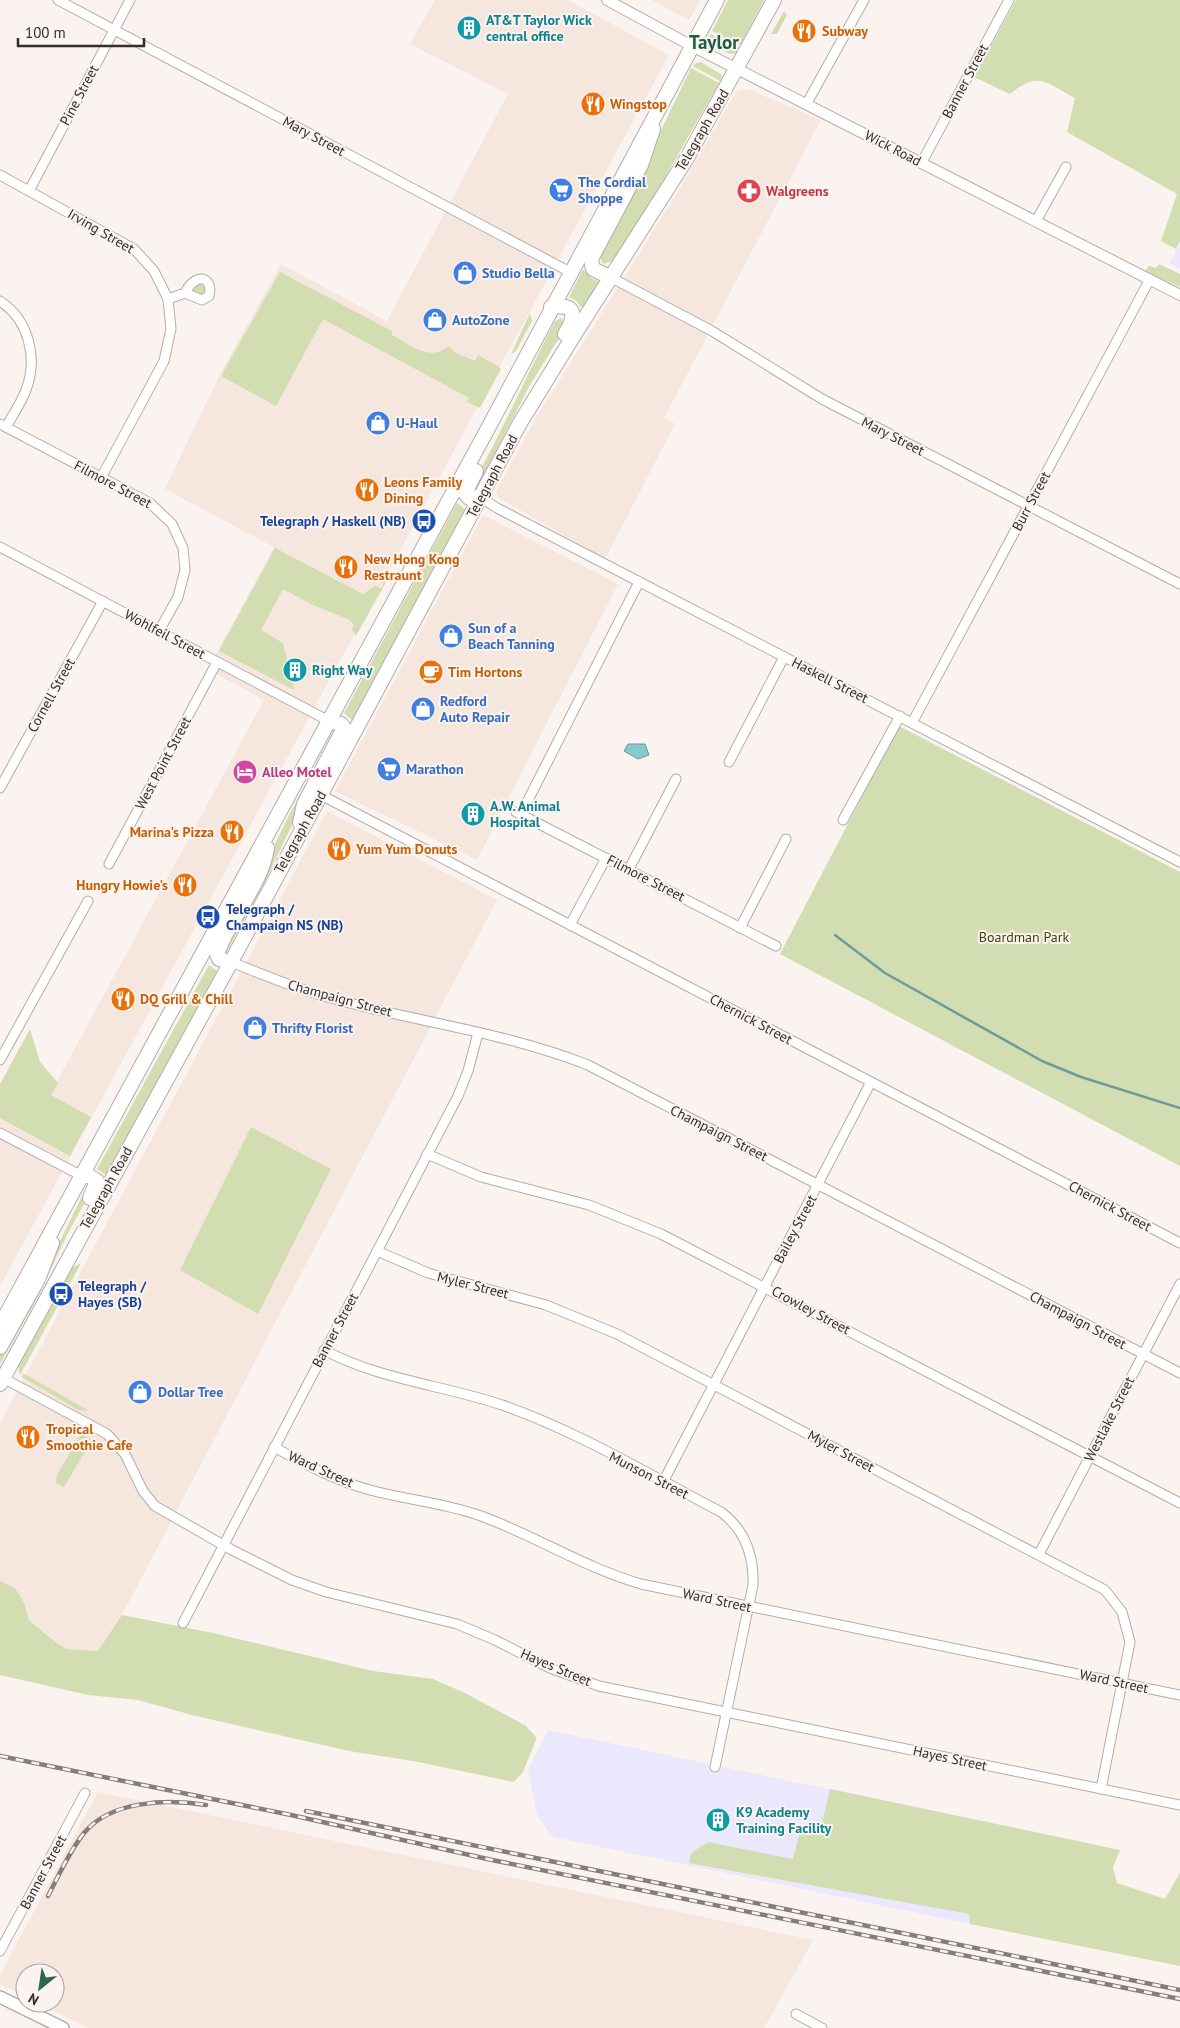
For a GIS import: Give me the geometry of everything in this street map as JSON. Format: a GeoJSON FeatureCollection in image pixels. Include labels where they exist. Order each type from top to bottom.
{"type":"FeatureCollection","features":[{"type":"Feature","properties":{"kind":"main road","name":"Telegraph Road"},"geometry":{"type":"LineString","coordinates":[[0,1326],[507,392],[717,0]]}},
{"type":"Feature","properties":{"kind":"main road","name":"Telegraph Road"},"geometry":{"type":"LineString","coordinates":[[1,1379],[231,962],[520,423],[687,158],[774,0]]}},
{"type":"Feature","properties":{"kind":"main road"},"geometry":{"type":"LineString","coordinates":[[612,278],[593,269],[591,259],[648,150],[658,108]]}},
{"type":"Feature","properties":{"kind":"main road"},"geometry":{"type":"LineString","coordinates":[[520,423],[523,404],[573,319],[571,310],[566,307],[551,307]]}},
{"type":"Feature","properties":{"kind":"main road"},"geometry":{"type":"LineString","coordinates":[[480,497],[469,498],[465,493],[466,489],[500,423],[507,392]]}},
{"type":"Feature","properties":{"kind":"main road"},"geometry":{"type":"LineString","coordinates":[[297,839],[304,804],[344,728],[341,724],[329,721]]}},
{"type":"Feature","properties":{"kind":"main road"},"geometry":{"type":"LineString","coordinates":[[231,962],[219,959],[217,954],[265,860],[269,832]]}},
{"type":"Feature","properties":{"kind":"main road"},"geometry":{"type":"LineString","coordinates":[[57,1279],[60,1259],[69,1237],[98,1183],[95,1179],[82,1176]]}},
{"type":"Feature","properties":{"kind":"main road"},"geometry":{"type":"LineString","coordinates":[[0,1347],[38,1279],[50,1253],[55,1225]]}},
{"type":"Feature","properties":{"kind":"main road"},"geometry":{"type":"LineString","coordinates":[[0,1997],[63,2028]]}},
{"type":"Feature","properties":{"kind":"street","name":"Mary Street"},"geometry":{"type":"LineString","coordinates":[[58,0],[570,272]]}},
{"type":"Feature","properties":{"kind":"street","name":"Pine Street"},"geometry":{"type":"LineString","coordinates":[[29,191],[130,0]]}},
{"type":"Feature","properties":{"kind":"street","name":"Wick Road"},"geometry":{"type":"LineString","coordinates":[[606,0],[692,46],[1180,295]]}},
{"type":"Feature","properties":{"kind":"street"},"geometry":{"type":"LineString","coordinates":[[806,103],[864,0]]}},
{"type":"Feature","properties":{"kind":"street","name":"Banner Street"},"geometry":{"type":"LineString","coordinates":[[922,162],[1008,0]]}},
{"type":"Feature","properties":{"kind":"street"},"geometry":{"type":"LineString","coordinates":[[1036,220],[1066,167]]}},
{"type":"Feature","properties":{"kind":"street","name":"Irving Street"},"geometry":{"type":"LineString","coordinates":[[0,175],[134,249],[154,270],[168,299],[171,329],[170,344],[164,361],[102,478]]}},
{"type":"Feature","properties":{"kind":"street","name":"Mary Street"},"geometry":{"type":"LineString","coordinates":[[612,278],[712,331],[822,400],[1180,584]]}},
{"type":"Feature","properties":{"kind":"street","name":"Burr Street"},"geometry":{"type":"LineString","coordinates":[[912,723],[1150,279]]}},
{"type":"Feature","properties":{"kind":"street"},"geometry":{"type":"LineString","coordinates":[[168,299],[185,293]]}},
{"type":"Feature","properties":{"kind":"street"},"geometry":{"type":"LineString","coordinates":[[0,301],[14,313],[26,332],[32,359],[26,391],[3,425]]}},
{"type":"Feature","properties":{"kind":"street","name":"Filmore Street"},"geometry":{"type":"LineString","coordinates":[[3,425],[159,510],[172,524],[181,540],[185,559],[184,580],[178,597],[159,631]]}},
{"type":"Feature","properties":{"kind":"street","name":"Haskell Street"},"geometry":{"type":"LineString","coordinates":[[480,497],[497,508],[1180,862]]}},
{"type":"Feature","properties":{"kind":"street","name":"Wohlfeil Street"},"geometry":{"type":"LineString","coordinates":[[0,547],[329,721]]}},
{"type":"Feature","properties":{"kind":"street","name":"Filmore Street"},"geometry":{"type":"LineString","coordinates":[[639,582],[518,813],[776,946]]}},
{"type":"Feature","properties":{"kind":"street","name":"Cornell Street"},"geometry":{"type":"LineString","coordinates":[[0,788],[103,601]]}},
{"type":"Feature","properties":{"kind":"street"},"geometry":{"type":"LineString","coordinates":[[729,762],[784,657]]}},
{"type":"Feature","properties":{"kind":"street","name":"West Point Street"},"geometry":{"type":"LineString","coordinates":[[109,864],[217,662]]}},
{"type":"Feature","properties":{"kind":"street"},"geometry":{"type":"LineString","coordinates":[[844,820],[900,716]]}},
{"type":"Feature","properties":{"kind":"street"},"geometry":{"type":"LineString","coordinates":[[629,869],[676,779]]}},
{"type":"Feature","properties":{"kind":"street","name":"Chernick Street"},"geometry":{"type":"LineString","coordinates":[[321,795],[1180,1243]]}},
{"type":"Feature","properties":{"kind":"street"},"geometry":{"type":"LineString","coordinates":[[740,928],[786,839]]}},
{"type":"Feature","properties":{"kind":"street"},"geometry":{"type":"LineString","coordinates":[[570,925],[606,858]]}},
{"type":"Feature","properties":{"kind":"street"},"geometry":{"type":"LineString","coordinates":[[0,1060],[88,901]]}},
{"type":"Feature","properties":{"kind":"street","name":"Champaign Street"},"geometry":{"type":"LineString","coordinates":[[231,962],[292,986],[331,998],[539,1048],[588,1065],[1180,1373]]}},
{"type":"Feature","properties":{"kind":"street","name":"Banner Street"},"geometry":{"type":"LineString","coordinates":[[183,1623],[465,1079],[478,1033]]}},
{"type":"Feature","properties":{"kind":"street","name":"Bailey Street"},"geometry":{"type":"LineString","coordinates":[[663,1482],[872,1082]]}},
{"type":"Feature","properties":{"kind":"street"},"geometry":{"type":"LineString","coordinates":[[0,1133],[82,1176]]}},
{"type":"Feature","properties":{"kind":"street","name":"Crowley Street"},"geometry":{"type":"LineString","coordinates":[[427,1154],[481,1177],[589,1206],[661,1234],[765,1286],[1180,1503]]}},
{"type":"Feature","properties":{"kind":"street","name":"Myler Street"},"geometry":{"type":"LineString","coordinates":[[377,1251],[428,1273],[514,1295],[578,1317],[617,1334],[1100,1586],[1119,1605],[1126,1619],[1130,1642],[1101,1789]]}},
{"type":"Feature","properties":{"kind":"street","name":"Westlake Street"},"geometry":{"type":"LineString","coordinates":[[1039,1554],[1180,1284]]}},
{"type":"Feature","properties":{"kind":"street","name":"Munson Street"},"geometry":{"type":"LineString","coordinates":[[324,1350],[380,1373],[464,1393],[526,1414],[720,1512],[740,1532],[748,1547],[753,1566],[753,1584],[714,1767]]}},
{"type":"Feature","properties":{"kind":"street","name":"Hayes Street"},"geometry":{"type":"LineString","coordinates":[[1,1379],[107,1434],[125,1454],[143,1491],[155,1506],[223,1545],[278,1573],[317,1589],[437,1618],[472,1629],[550,1668],[582,1681],[1180,1805]]}},
{"type":"Feature","properties":{"kind":"street","name":"Ward Street"},"geometry":{"type":"LineString","coordinates":[[274,1447],[328,1476],[355,1485],[459,1510],[498,1522],[617,1577],[748,1606],[1180,1695]]}},
{"type":"Feature","properties":{"kind":"street","name":"Banner Street"},"geometry":{"type":"LineString","coordinates":[[0,1951],[86,1793]]}},
{"type":"Feature","properties":{"kind":"street"},"geometry":{"type":"LineString","coordinates":[[796,2014],[822,2028]]}},
{"type":"Feature","properties":{"kind":"shaded area"},"geometry":{"type":"Polygon","coordinates":[[[435,0],[568,0],[669,55],[0,1286],[0,1114],[30,1131],[264,700],[208,669],[274,547],[165,489],[219,376],[281,264],[387,321],[508,94],[410,44],[435,0]]]}},
{"type":"Feature","properties":{"kind":"shaded area"},"geometry":{"type":"Polygon","coordinates":[[[652,0],[700,0],[689,20],[652,0]]]}},
{"type":"Feature","properties":{"kind":"shaded area"},"geometry":{"type":"Polygon","coordinates":[[[748,89],[821,120],[664,418],[675,424],[605,559],[499,498],[496,491],[537,416],[681,187],[736,92],[748,89]]]}},
{"type":"Feature","properties":{"kind":"shaded area"},"geometry":{"type":"Polygon","coordinates":[[[1180,244],[1180,269],[1169,263],[1180,244]]]}},
{"type":"Feature","properties":{"kind":"shaded area"},"geometry":{"type":"Polygon","coordinates":[[[483,515],[618,584],[477,860],[335,791],[483,515]]]}},
{"type":"Feature","properties":{"kind":"shaded area"},"geometry":{"type":"Polygon","coordinates":[[[327,811],[497,900],[122,1615],[98,1651],[66,1649],[29,1620],[24,1603],[0,1581],[0,1423],[327,811]]]}},
{"type":"Feature","properties":{"kind":"shaded area"},"geometry":{"type":"Polygon","coordinates":[[[548,1730],[989,1823],[970,1924],[553,1837],[537,1815],[528,1770],[548,1730]]]}},
{"type":"Feature","properties":{"kind":"shaded area"},"geometry":{"type":"Polygon","coordinates":[[[98,1792],[813,1940],[764,2028],[88,2028],[58,2013],[65,2013],[65,1963],[15,1963],[15,1991],[0,1984],[0,1975],[98,1792]]]}},
{"type":"Feature","properties":{"kind":"green space"},"geometry":{"type":"Polygon","coordinates":[[[728,0],[764,0],[740,45],[712,31],[728,0]]]}},
{"type":"Feature","properties":{"kind":"green space"},"geometry":{"type":"Polygon","coordinates":[[[1016,0],[1180,0],[1180,241],[1176,249],[1161,241],[1177,194],[1067,132],[1075,98],[1042,81],[1028,82],[1010,94],[974,77],[1016,0]]]}},
{"type":"Feature","properties":{"kind":"green space"},"geometry":{"type":"Polygon","coordinates":[[[784,11],[787,15],[777,34],[771,34],[784,11]]]}},
{"type":"Feature","properties":{"kind":"green space"},"geometry":{"type":"Polygon","coordinates":[[[710,34],[739,47],[736,53],[730,54],[708,43],[710,34]]]}},
{"type":"Feature","properties":{"kind":"green space"},"geometry":{"type":"Polygon","coordinates":[[[701,62],[722,75],[720,81],[693,66],[701,62]]]}},
{"type":"Feature","properties":{"kind":"green space"},"geometry":{"type":"Polygon","coordinates":[[[691,68],[719,83],[660,186],[613,261],[603,264],[600,257],[691,68]]]}},
{"type":"Feature","properties":{"kind":"green space"},"geometry":{"type":"Polygon","coordinates":[[[1159,264],[1180,274],[1180,287],[1145,271],[1149,266],[1156,268],[1159,264]]]}},
{"type":"Feature","properties":{"kind":"green space"},"geometry":{"type":"Polygon","coordinates":[[[583,269],[591,278],[600,282],[583,309],[575,300],[569,297],[583,269]]]}},
{"type":"Feature","properties":{"kind":"green space"},"geometry":{"type":"Polygon","coordinates":[[[280,272],[392,331],[392,335],[413,347],[434,353],[448,346],[456,353],[475,361],[478,355],[499,367],[501,369],[480,408],[467,402],[469,398],[323,319],[276,406],[221,376],[280,272]]]}},
{"type":"Feature","properties":{"kind":"green space"},"geometry":{"type":"Polygon","coordinates":[[[202,282],[208,290],[203,297],[190,293],[194,284],[202,282]]]}},
{"type":"Feature","properties":{"kind":"green space"},"geometry":{"type":"Polygon","coordinates":[[[530,313],[532,321],[516,351],[511,354],[530,313]]]}},
{"type":"Feature","properties":{"kind":"green space"},"geometry":{"type":"Polygon","coordinates":[[[562,318],[564,330],[530,385],[476,490],[473,488],[473,483],[495,443],[555,321],[562,318]]]}},
{"type":"Feature","properties":{"kind":"green space"},"geometry":{"type":"Polygon","coordinates":[[[457,503],[465,509],[352,720],[344,713],[457,503]]]}},
{"type":"Feature","properties":{"kind":"green space"},"geometry":{"type":"Polygon","coordinates":[[[275,548],[363,594],[375,586],[381,588],[383,584],[381,580],[386,582],[356,636],[352,630],[354,625],[350,620],[313,605],[283,589],[261,630],[283,643],[294,690],[219,651],[275,548]]]}},
{"type":"Feature","properties":{"kind":"green space","name":"Boardman Park"},"geometry":{"type":"Polygon","coordinates":[[[899,726],[1180,872],[1180,1166],[780,954],[899,726]]]}},
{"type":"Feature","properties":{"kind":"green space"},"geometry":{"type":"Polygon","coordinates":[[[334,733],[336,734],[269,873],[226,953],[224,951],[288,817],[334,733]]]}},
{"type":"Feature","properties":{"kind":"green space"},"geometry":{"type":"Polygon","coordinates":[[[209,965],[217,971],[106,1175],[97,1169],[209,965]]]}},
{"type":"Feature","properties":{"kind":"green space"},"geometry":{"type":"Polygon","coordinates":[[[30,1029],[40,1062],[58,1083],[51,1095],[91,1117],[70,1156],[0,1118],[0,1084],[30,1029]]]}},
{"type":"Feature","properties":{"kind":"green space"},"geometry":{"type":"Polygon","coordinates":[[[251,1127],[331,1169],[258,1314],[180,1270],[251,1127]]]}},
{"type":"Feature","properties":{"kind":"green space"},"geometry":{"type":"Polygon","coordinates":[[[86,1188],[90,1193],[67,1235],[36,1300],[0,1364],[0,1355],[40,1282],[86,1188]]]}},
{"type":"Feature","properties":{"kind":"green space"},"geometry":{"type":"Polygon","coordinates":[[[81,1263],[20,1375],[18,1366],[72,1268],[81,1263]]]}},
{"type":"Feature","properties":{"kind":"green space"},"geometry":{"type":"Polygon","coordinates":[[[23,1373],[89,1411],[78,1410],[22,1377],[23,1373]]]}},
{"type":"Feature","properties":{"kind":"green space"},"geometry":{"type":"Polygon","coordinates":[[[81,1434],[90,1439],[89,1445],[64,1487],[56,1483],[57,1475],[81,1434]]]}},
{"type":"Feature","properties":{"kind":"green space"},"geometry":{"type":"Polygon","coordinates":[[[0,1581],[15,1588],[24,1603],[29,1620],[66,1649],[98,1651],[122,1615],[213,1633],[373,1671],[433,1679],[465,1693],[526,1726],[536,1737],[536,1740],[523,1772],[514,1782],[413,1761],[349,1751],[192,1715],[138,1700],[88,1695],[0,1675],[0,1581]]]}},
{"type":"Feature","properties":{"kind":"green space"},"geometry":{"type":"Polygon","coordinates":[[[830,1789],[1120,1850],[1113,1867],[1117,1883],[1165,1899],[1180,1873],[1180,1966],[970,1924],[969,1914],[689,1863],[691,1853],[708,1842],[793,1859],[801,1828],[820,1832],[830,1789]]]}},
{"type":"Feature","properties":{"kind":"water"},"geometry":{"type":"Polygon","coordinates":[[[628,744],[645,744],[649,755],[638,759],[624,751],[628,744]]]}},
{"type":"Feature","properties":{"kind":"waterway"},"geometry":{"type":"LineString","coordinates":[[835,935],[885,973],[1042,1061],[1081,1077],[1180,1108]]}},
{"type":"Feature","properties":{"kind":"railway"},"geometry":{"type":"LineString","coordinates":[[0,1756],[291,1815],[492,1860],[1180,1999]]}},
{"type":"Feature","properties":{"kind":"railway"},"geometry":{"type":"LineString","coordinates":[[48,1896],[79,1840],[95,1822],[124,1808],[141,1804],[175,1802],[206,1805]]}},
{"type":"Feature","properties":{"kind":"railway"},"geometry":{"type":"LineString","coordinates":[[306,1811],[1180,1990]]}},
{"type":"Feature","properties":{"kind":"place","name":"AT&T Taylor Wick central office"},"geometry":{"type":"Point","coordinates":[469,28]}},
{"type":"Feature","properties":{"kind":"place","name":"Subway"},"geometry":{"type":"Point","coordinates":[804,31]}},
{"type":"Feature","properties":{"kind":"place","name":"Wingstop"},"geometry":{"type":"Point","coordinates":[593,104]}},
{"type":"Feature","properties":{"kind":"place","name":"The Cordial Shoppe"},"geometry":{"type":"Point","coordinates":[561,190]}},
{"type":"Feature","properties":{"kind":"place","name":"Walgreens"},"geometry":{"type":"Point","coordinates":[749,191]}},
{"type":"Feature","properties":{"kind":"place","name":"Studio Bella"},"geometry":{"type":"Point","coordinates":[465,273]}},
{"type":"Feature","properties":{"kind":"place","name":"AutoZone"},"geometry":{"type":"Point","coordinates":[435,320]}},
{"type":"Feature","properties":{"kind":"place","name":"U-Haul"},"geometry":{"type":"Point","coordinates":[378,423]}},
{"type":"Feature","properties":{"kind":"place","name":"Leons Family Dining"},"geometry":{"type":"Point","coordinates":[367,490]}},
{"type":"Feature","properties":{"kind":"place","name":"Telegraph / Haskell (NB)"},"geometry":{"type":"Point","coordinates":[424,521]}},
{"type":"Feature","properties":{"kind":"place","name":"New Hong Kong Restraunt"},"geometry":{"type":"Point","coordinates":[346,567]}},
{"type":"Feature","properties":{"kind":"place","name":"Sun of a Beach Tanning"},"geometry":{"type":"Point","coordinates":[451,636]}},
{"type":"Feature","properties":{"kind":"place","name":"Right Way"},"geometry":{"type":"Point","coordinates":[295,670]}},
{"type":"Feature","properties":{"kind":"place","name":"Tim Hortons"},"geometry":{"type":"Point","coordinates":[431,672]}},
{"type":"Feature","properties":{"kind":"place","name":"Redford Auto Repair"},"geometry":{"type":"Point","coordinates":[423,709]}},
{"type":"Feature","properties":{"kind":"place","name":"Marathon"},"geometry":{"type":"Point","coordinates":[389,769]}},
{"type":"Feature","properties":{"kind":"place","name":"Alleo Motel"},"geometry":{"type":"Point","coordinates":[245,772]}},
{"type":"Feature","properties":{"kind":"place","name":"A.W. Animal Hospital"},"geometry":{"type":"Point","coordinates":[473,814]}},
{"type":"Feature","properties":{"kind":"place","name":"Marina's Pizza"},"geometry":{"type":"Point","coordinates":[232,832]}},
{"type":"Feature","properties":{"kind":"place","name":"Yum Yum Donuts"},"geometry":{"type":"Point","coordinates":[339,849]}},
{"type":"Feature","properties":{"kind":"place","name":"Hungry Howie's"},"geometry":{"type":"Point","coordinates":[185,885]}},
{"type":"Feature","properties":{"kind":"place","name":"Telegraph / Champaign NS (NB)"},"geometry":{"type":"Point","coordinates":[208,917]}},
{"type":"Feature","properties":{"kind":"place","name":"DQ Grill & Chill"},"geometry":{"type":"Point","coordinates":[123,999]}},
{"type":"Feature","properties":{"kind":"place","name":"Thrifty Florist"},"geometry":{"type":"Point","coordinates":[255,1028]}},
{"type":"Feature","properties":{"kind":"place","name":"Telegraph / Hayes (SB)"},"geometry":{"type":"Point","coordinates":[61,1294]}},
{"type":"Feature","properties":{"kind":"place","name":"Dollar Tree"},"geometry":{"type":"Point","coordinates":[140,1392]}},
{"type":"Feature","properties":{"kind":"place","name":"Tropical Smoothie Cafe"},"geometry":{"type":"Point","coordinates":[28,1437]}},
{"type":"Feature","properties":{"kind":"place","name":"K9 Academy Training Facility"},"geometry":{"type":"Point","coordinates":[718,1820]}},
{"type":"Feature","properties":{"kind":"district","name":"Taylor"},"geometry":{"type":"Point","coordinates":[714,42]}}]}
